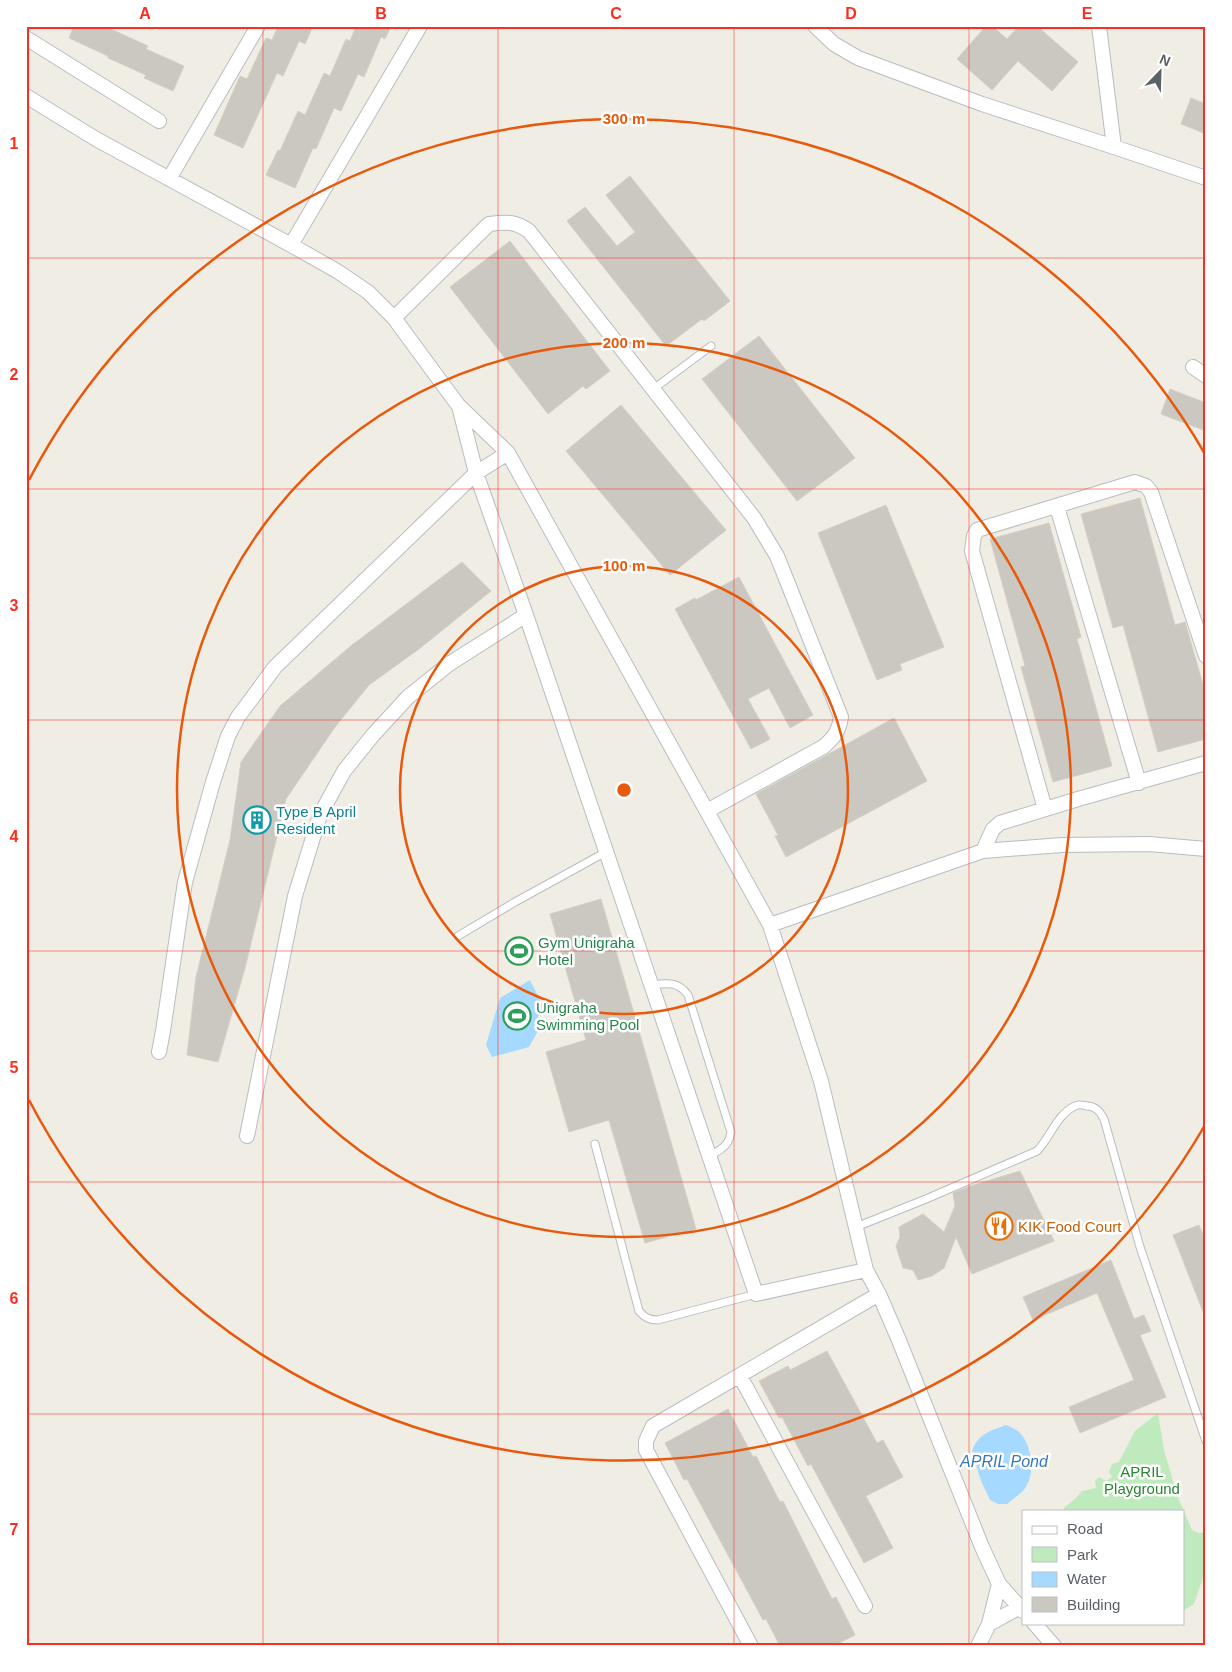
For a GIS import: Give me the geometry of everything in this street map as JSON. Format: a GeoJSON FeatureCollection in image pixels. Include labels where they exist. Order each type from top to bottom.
{"type":"FeatureCollection","features":[{"type":"Feature","properties":{"kind":"street"},"geometry":{"type":"LineString","coordinates":[[169,179],[258,26]]}},
{"type":"Feature","properties":{"kind":"street"},"geometry":{"type":"LineString","coordinates":[[291,245],[420,26]]}},
{"type":"Feature","properties":{"kind":"street"},"geometry":{"type":"LineString","coordinates":[[816,26],[834,44],[858,58],[982,104],[1114,146],[1206,178]]}},
{"type":"Feature","properties":{"kind":"street"},"geometry":{"type":"LineString","coordinates":[[1099,26],[1114,146]]}},
{"type":"Feature","properties":{"kind":"street"},"geometry":{"type":"LineString","coordinates":[[26,38],[159,120]]}},
{"type":"Feature","properties":{"kind":"street"},"geometry":{"type":"LineString","coordinates":[[26,96],[96,139],[337,271],[368,292],[394,318],[458,406],[508,453],[770,924],[821,1080],[866,1270],[880,1294],[982,1547],[999,1584],[1022,1609],[989,1624]]}},
{"type":"Feature","properties":{"kind":"street"},"geometry":{"type":"LineString","coordinates":[[394,318],[489,224],[505,222],[519,224],[530,231],[652,390],[754,518],[777,556],[841,717],[840,727],[835,737],[823,747],[707,811]]}},
{"type":"Feature","properties":{"kind":"street"},"geometry":{"type":"LineString","coordinates":[[1193,367],[1206,376]]}},
{"type":"Feature","properties":{"kind":"street"},"geometry":{"type":"LineString","coordinates":[[458,406],[476,473],[756,1294],[866,1270]]}},
{"type":"Feature","properties":{"kind":"street"},"geometry":{"type":"LineString","coordinates":[[159,1052],[185,882],[213,782],[228,736],[238,718],[276,667],[476,473],[508,453]]}},
{"type":"Feature","properties":{"kind":"street"},"geometry":{"type":"LineString","coordinates":[[1045,809],[972,551],[974,536],[978,530],[1057,508],[1135,482],[1146,486],[1152,492],[1206,656]]}},
{"type":"Feature","properties":{"kind":"street"},"geometry":{"type":"LineString","coordinates":[[1057,508],[1139,783]]}},
{"type":"Feature","properties":{"kind":"street"},"geometry":{"type":"LineString","coordinates":[[247,1136],[295,896],[320,815],[344,771],[373,734],[408,697],[449,664],[526,615]]}},
{"type":"Feature","properties":{"kind":"street"},"geometry":{"type":"LineString","coordinates":[[983,850],[993,829],[1000,823],[1206,763]]}},
{"type":"Feature","properties":{"kind":"street"},"geometry":{"type":"LineString","coordinates":[[770,924],[983,850],[1062,845],[1149,844],[1206,849]]}},
{"type":"Feature","properties":{"kind":"street"},"geometry":{"type":"LineString","coordinates":[[750,1646],[646,1450],[646,1441],[653,1426],[880,1294]]}},
{"type":"Feature","properties":{"kind":"street"},"geometry":{"type":"LineString","coordinates":[[740,1376],[866,1606]]}},
{"type":"Feature","properties":{"kind":"street"},"geometry":{"type":"LineString","coordinates":[[978,1646],[989,1624],[999,1584]]}},
{"type":"Feature","properties":{"kind":"street"},"geometry":{"type":"LineString","coordinates":[[1035,1624],[1050,1644]]}},
{"type":"Feature","properties":{"kind":"lane"},"geometry":{"type":"LineString","coordinates":[[652,390],[711,346]]}},
{"type":"Feature","properties":{"kind":"lane"},"geometry":{"type":"LineString","coordinates":[[458,936],[606,852]]}},
{"type":"Feature","properties":{"kind":"lane"},"geometry":{"type":"LineString","coordinates":[[652,985],[671,982],[678,985],[688,995],[731,1132],[726,1146],[710,1156]]}},
{"type":"Feature","properties":{"kind":"lane"},"geometry":{"type":"LineString","coordinates":[[856,1226],[926,1199],[1036,1151],[1047,1140],[1064,1113],[1076,1105],[1092,1106],[1100,1112],[1104,1119],[1140,1246],[1206,1441]]}},
{"type":"Feature","properties":{"kind":"lane"},"geometry":{"type":"LineString","coordinates":[[595,1144],[639,1311],[643,1316],[651,1320],[658,1320],[756,1294]]}},
{"type":"Feature","properties":{"kind":"green space","name":"APRIL Playground"},"geometry":{"type":"Polygon","coordinates":[[[1158,1413],[1164,1450],[1183,1510],[1064,1510],[1082,1491],[1096,1488],[1095,1481],[1099,1477],[1106,1481],[1112,1477],[1109,1472],[1112,1464],[1119,1462],[1135,1431],[1158,1413]]]}},
{"type":"Feature","properties":{"kind":"green space","name":"APRIL Playground"},"geometry":{"type":"Polygon","coordinates":[[[1184,1511],[1192,1530],[1199,1533],[1206,1532],[1206,1569],[1194,1604],[1184,1610],[1184,1511]]]}},
{"type":"Feature","properties":{"kind":"water","name":"Unigraha Swimming Pool"},"geometry":{"type":"Polygon","coordinates":[[[530,980],[544,1008],[534,1023],[538,1031],[529,1047],[492,1057],[486,1045],[500,998],[530,980]]]}},
{"type":"Feature","properties":{"kind":"water","name":"APRIL Pond"},"geometry":{"type":"Polygon","coordinates":[[[1006,1425],[1017,1430],[1024,1438],[1031,1458],[1031,1473],[1027,1485],[1021,1493],[1007,1504],[998,1504],[990,1500],[981,1481],[972,1452],[981,1437],[990,1431],[1006,1425]]]}},
{"type":"Feature","properties":{"kind":"building"},"geometry":{"type":"Polygon","coordinates":[[[74,26],[104,26],[148,46],[146,49],[184,66],[173,91],[144,78],[146,75],[69,38],[74,26]]]}},
{"type":"Feature","properties":{"kind":"building"},"geometry":{"type":"Polygon","coordinates":[[[278,26],[313,26],[305,44],[299,41],[283,76],[277,73],[243,148],[214,135],[240,76],[247,79],[266,38],[272,40],[278,26]]]}},
{"type":"Feature","properties":{"kind":"building"},"geometry":{"type":"Polygon","coordinates":[[[356,26],[391,26],[385,39],[381,37],[364,77],[358,74],[341,111],[334,108],[316,149],[313,148],[295,188],[266,175],[278,150],[280,151],[298,111],[305,115],[324,73],[330,76],[346,39],[350,41],[356,26]]]}},
{"type":"Feature","properties":{"kind":"building"},"geometry":{"type":"Polygon","coordinates":[[[986,26],[992,26],[1007,39],[1019,26],[1037,26],[1078,62],[1052,91],[1018,61],[992,90],[957,59],[986,26]]]}},
{"type":"Feature","properties":{"kind":"building"},"geometry":{"type":"Polygon","coordinates":[[[1191,98],[1206,104],[1206,134],[1181,124],[1191,98]]]}},
{"type":"Feature","properties":{"kind":"building"},"geometry":{"type":"Polygon","coordinates":[[[630,176],[730,301],[666,346],[567,221],[585,207],[617,246],[635,232],[606,195],[630,176]]]}},
{"type":"Feature","properties":{"kind":"building"},"geometry":{"type":"Polygon","coordinates":[[[510,241],[610,371],[586,389],[583,386],[548,414],[450,287],[510,241]]]}},
{"type":"Feature","properties":{"kind":"building"},"geometry":{"type":"Polygon","coordinates":[[[759,336],[855,458],[797,501],[702,379],[759,336]]]}},
{"type":"Feature","properties":{"kind":"building"},"geometry":{"type":"Polygon","coordinates":[[[1170,389],[1206,403],[1206,431],[1161,414],[1170,389]]]}},
{"type":"Feature","properties":{"kind":"building"},"geometry":{"type":"Polygon","coordinates":[[[621,405],[726,530],[670,575],[566,451],[621,405]]]}},
{"type":"Feature","properties":{"kind":"building"},"geometry":{"type":"Polygon","coordinates":[[[1140,498],[1175,625],[1185,622],[1206,695],[1206,739],[1158,752],[1123,625],[1113,628],[1081,514],[1140,498]]]}},
{"type":"Feature","properties":{"kind":"building"},"geometry":{"type":"Polygon","coordinates":[[[886,505],[944,647],[900,664],[902,670],[877,680],[818,533],[886,505]]]}},
{"type":"Feature","properties":{"kind":"building"},"geometry":{"type":"Polygon","coordinates":[[[1049,523],[1081,637],[1077,639],[1112,766],[1053,782],[1021,667],[1025,666],[990,539],[1049,523]]]}},
{"type":"Feature","properties":{"kind":"building","name":"Type B April Resident"},"geometry":{"type":"Polygon","coordinates":[[[462,562],[491,591],[419,649],[369,685],[335,727],[286,799],[245,968],[218,1062],[187,1055],[196,977],[230,840],[241,762],[280,706],[352,645],[462,562]]]}},
{"type":"Feature","properties":{"kind":"building"},"geometry":{"type":"Polygon","coordinates":[[[739,577],[813,715],[790,728],[769,688],[748,699],[770,739],[751,749],[675,609],[739,577]]]}},
{"type":"Feature","properties":{"kind":"building"},"geometry":{"type":"Polygon","coordinates":[[[894,718],[927,781],[786,857],[775,836],[778,835],[756,794],[894,718]]]}},
{"type":"Feature","properties":{"kind":"building"},"geometry":{"type":"Polygon","coordinates":[[[601,899],[696,1229],[645,1243],[609,1120],[569,1132],[546,1052],[586,1040],[550,914],[601,899]]]}},
{"type":"Feature","properties":{"kind":"building","name":"KIK Food Court"},"geometry":{"type":"Polygon","coordinates":[[[1020,1171],[1054,1241],[972,1274],[956,1237],[944,1268],[932,1276],[918,1280],[913,1270],[903,1268],[896,1246],[900,1237],[899,1227],[923,1214],[944,1232],[955,1206],[953,1193],[1020,1171]]]}},
{"type":"Feature","properties":{"kind":"building"},"geometry":{"type":"Polygon","coordinates":[[[1199,1225],[1206,1242],[1205,1317],[1173,1235],[1199,1225]]]}},
{"type":"Feature","properties":{"kind":"building"},"geometry":{"type":"Polygon","coordinates":[[[1111,1260],[1134,1319],[1144,1315],[1151,1331],[1140,1335],[1166,1397],[1080,1433],[1069,1407],[1134,1380],[1097,1293],[1033,1320],[1023,1297],[1111,1260]]]}},
{"type":"Feature","properties":{"kind":"building"},"geometry":{"type":"Polygon","coordinates":[[[827,1351],[877,1443],[883,1440],[903,1477],[866,1496],[893,1548],[864,1563],[811,1464],[808,1466],[782,1417],[779,1418],[759,1381],[788,1366],[790,1370],[827,1351]]]}},
{"type":"Feature","properties":{"kind":"building"},"geometry":{"type":"Polygon","coordinates":[[[728,1409],[753,1457],[756,1456],[780,1502],[783,1501],[832,1599],[836,1597],[855,1635],[833,1646],[780,1646],[766,1619],[763,1620],[687,1479],[684,1480],[665,1443],[728,1409]]]}},
{"type":"Feature","properties":{"kind":"place","name":"Type B April Resident"},"geometry":{"type":"Point","coordinates":[257,820]}},
{"type":"Feature","properties":{"kind":"place","name":"Gym Unigraha Hotel"},"geometry":{"type":"Point","coordinates":[519,951]}},
{"type":"Feature","properties":{"kind":"place","name":"Unigraha Swimming Pool"},"geometry":{"type":"Point","coordinates":[517,1016]}},
{"type":"Feature","properties":{"kind":"place","name":"KIK Food Court"},"geometry":{"type":"Point","coordinates":[999,1226]}}]}
